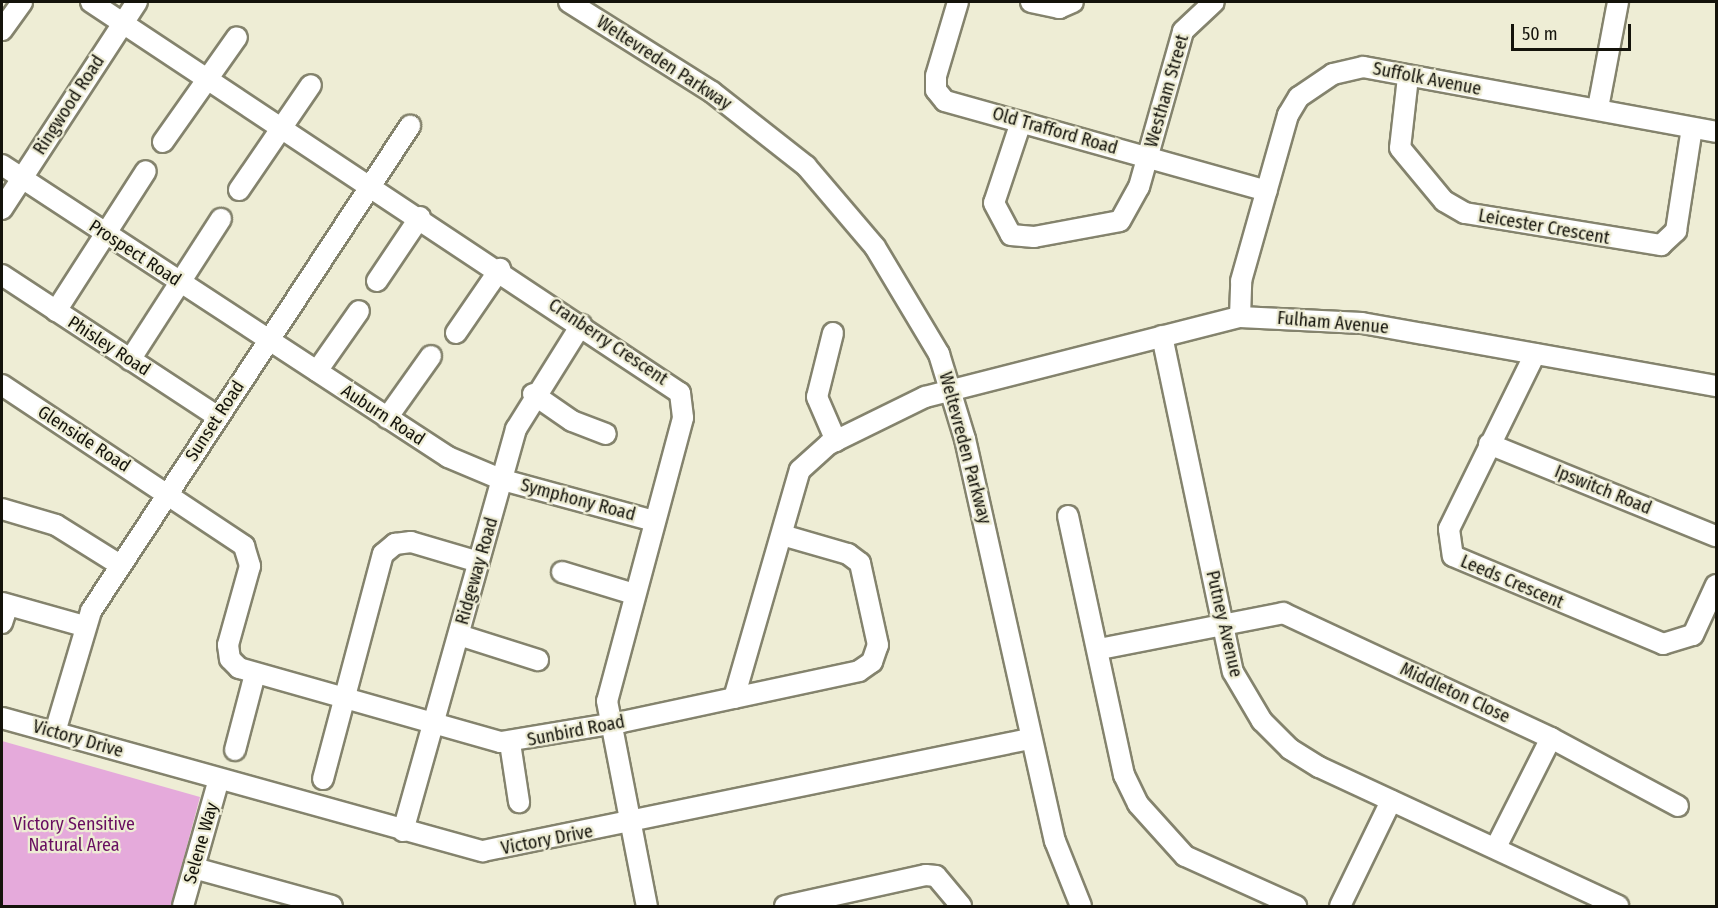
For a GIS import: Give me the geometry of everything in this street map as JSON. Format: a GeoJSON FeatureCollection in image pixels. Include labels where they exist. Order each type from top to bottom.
{"type":"FeatureCollection","features":[{"type":"Feature","properties":{"kind":"street"},"geometry":{"type":"LineString","coordinates":[[2,30],[21,2]]}},
{"type":"Feature","properties":{"kind":"street","name":"Cranberry Crescent"},"geometry":{"type":"LineString","coordinates":[[91,2],[369,186],[500,269],[675,387],[683,399],[683,418],[609,685],[608,725],[647,906]]}},
{"type":"Feature","properties":{"kind":"street","name":"Ringwood Road"},"geometry":{"type":"LineString","coordinates":[[2,209],[137,2]]}},
{"type":"Feature","properties":{"kind":"street","name":"Weltevreden Parkway"},"geometry":{"type":"LineString","coordinates":[[568,2],[712,92],[806,166],[875,247],[939,354],[953,391],[1029,739],[1054,841],[1081,906]]}},
{"type":"Feature","properties":{"kind":"street","name":"Old Trafford Road"},"geometry":{"type":"LineString","coordinates":[[958,2],[936,76],[937,93],[945,101],[1267,191]]}},
{"type":"Feature","properties":{"kind":"street"},"geometry":{"type":"LineString","coordinates":[[1031,2],[1059,8],[1073,2]]}},
{"type":"Feature","properties":{"kind":"street","name":"Westham Street"},"geometry":{"type":"LineString","coordinates":[[1021,122],[994,203],[1006,230],[1018,239],[1120,221],[1131,208],[1183,32],[1214,2]]}},
{"type":"Feature","properties":{"kind":"street"},"geometry":{"type":"LineString","coordinates":[[1598,108],[1618,2]]}},
{"type":"Feature","properties":{"kind":"street"},"geometry":{"type":"LineString","coordinates":[[163,142],[237,37]]}},
{"type":"Feature","properties":{"kind":"street","name":"Suffolk Avenue"},"geometry":{"type":"LineString","coordinates":[[1240,317],[1241,282],[1288,115],[1299,97],[1333,74],[1355,67],[1598,108],[1716,132]]}},
{"type":"Feature","properties":{"kind":"street","name":"Leicester Crescent"},"geometry":{"type":"LineString","coordinates":[[1408,77],[1400,148],[1444,201],[1465,213],[1661,245],[1676,231],[1692,128]]}},
{"type":"Feature","properties":{"kind":"street"},"geometry":{"type":"LineString","coordinates":[[239,190],[311,85]]}},
{"type":"Feature","properties":{"kind":"street","name":"Sunset Road"},"geometry":{"type":"LineString","coordinates":[[55,732],[84,626],[120,565],[410,126]]}},
{"type":"Feature","properties":{"kind":"street","name":"Prospect Road"},"geometry":{"type":"LineString","coordinates":[[2,165],[268,340]]}},
{"type":"Feature","properties":{"kind":"street"},"geometry":{"type":"LineString","coordinates":[[56,311],[146,171]]}},
{"type":"Feature","properties":{"kind":"street"},"geometry":{"type":"LineString","coordinates":[[377,281],[420,217]]}},
{"type":"Feature","properties":{"kind":"street"},"geometry":{"type":"LineString","coordinates":[[130,360],[221,219]]}},
{"type":"Feature","properties":{"kind":"street"},"geometry":{"type":"LineString","coordinates":[[456,333],[500,269]]}},
{"type":"Feature","properties":{"kind":"street","name":"Phisley Road"},"geometry":{"type":"LineString","coordinates":[[2,275],[218,417]]}},
{"type":"Feature","properties":{"kind":"street"},"geometry":{"type":"LineString","coordinates":[[317,371],[359,310]]}},
{"type":"Feature","properties":{"kind":"street","name":"Fulham Avenue"},"geometry":{"type":"LineString","coordinates":[[953,391],[1240,317],[1362,323],[1716,386]]}},
{"type":"Feature","properties":{"kind":"street","name":"Ridgeway Road"},"geometry":{"type":"LineString","coordinates":[[403,831],[520,418],[581,325]]}},
{"type":"Feature","properties":{"kind":"street"},"geometry":{"type":"LineString","coordinates":[[833,333],[817,397],[836,441]]}},
{"type":"Feature","properties":{"kind":"street","name":"Putney Avenue"},"geometry":{"type":"LineString","coordinates":[[1162,336],[1237,684],[1280,741],[1303,758],[1391,801],[1496,847],[1618,906]]}},
{"type":"Feature","properties":{"kind":"street","name":"Auburn Road"},"geometry":{"type":"LineString","coordinates":[[268,340],[448,457],[502,480]]}},
{"type":"Feature","properties":{"kind":"street","name":"Leeds Crescent"},"geometry":{"type":"LineString","coordinates":[[1535,354],[1449,529],[1448,546],[1456,559],[1663,644],[1693,635],[1716,585]]}},
{"type":"Feature","properties":{"kind":"street"},"geometry":{"type":"LineString","coordinates":[[387,418],[431,356]]}},
{"type":"Feature","properties":{"kind":"street","name":"Glenside Road"},"geometry":{"type":"LineString","coordinates":[[2,385],[167,494]]}},
{"type":"Feature","properties":{"kind":"street"},"geometry":{"type":"LineString","coordinates":[[734,698],[800,471],[836,441],[925,397],[953,391]]}},
{"type":"Feature","properties":{"kind":"street"},"geometry":{"type":"LineString","coordinates":[[534,394],[572,421],[606,434]]}},
{"type":"Feature","properties":{"kind":"street","name":"Ipswitch Road"},"geometry":{"type":"LineString","coordinates":[[1489,444],[1716,536]]}},
{"type":"Feature","properties":{"kind":"street","name":"Symphony Road"},"geometry":{"type":"LineString","coordinates":[[502,480],[654,521]]}},
{"type":"Feature","properties":{"kind":"street","name":"Sunbird Road"},"geometry":{"type":"LineString","coordinates":[[167,494],[247,550],[250,566],[228,651],[236,665],[255,674],[510,743],[608,725],[859,671],[873,662],[878,645],[860,563],[849,554],[782,535]]}},
{"type":"Feature","properties":{"kind":"street"},"geometry":{"type":"LineString","coordinates":[[2,509],[56,525],[120,565]]}},
{"type":"Feature","properties":{"kind":"street"},"geometry":{"type":"LineString","coordinates":[[1068,516],[1100,649],[1124,775],[1150,820],[1185,856],[1296,906]]}},
{"type":"Feature","properties":{"kind":"street"},"geometry":{"type":"LineString","coordinates":[[323,779],[342,698],[388,547],[411,542],[479,562]]}},
{"type":"Feature","properties":{"kind":"street"},"geometry":{"type":"LineString","coordinates":[[562,572],[634,594]]}},
{"type":"Feature","properties":{"kind":"street"},"geometry":{"type":"LineString","coordinates":[[4,610],[84,626]]}},
{"type":"Feature","properties":{"kind":"street","name":"Middleton Close"},"geometry":{"type":"LineString","coordinates":[[1100,649],[1283,613],[1551,738],[1678,806]]}},
{"type":"Feature","properties":{"kind":"street"},"geometry":{"type":"LineString","coordinates":[[459,635],[538,660]]}},
{"type":"Feature","properties":{"kind":"street"},"geometry":{"type":"LineString","coordinates":[[235,750],[255,674]]}},
{"type":"Feature","properties":{"kind":"street","name":"Victory Drive"},"geometry":{"type":"LineString","coordinates":[[2,718],[403,831],[483,851],[628,824],[1029,739]]}},
{"type":"Feature","properties":{"kind":"street"},"geometry":{"type":"LineString","coordinates":[[1496,847],[1551,738]]}},
{"type":"Feature","properties":{"kind":"street"},"geometry":{"type":"LineString","coordinates":[[510,743],[519,802]]}},
{"type":"Feature","properties":{"kind":"street","name":"Selene Way"},"geometry":{"type":"LineString","coordinates":[[183,906],[219,779]]}},
{"type":"Feature","properties":{"kind":"street"},"geometry":{"type":"LineString","coordinates":[[1340,906],[1391,801]]}},
{"type":"Feature","properties":{"kind":"street"},"geometry":{"type":"LineString","coordinates":[[194,868],[332,906]]}},
{"type":"Feature","properties":{"kind":"street"},"geometry":{"type":"LineString","coordinates":[[785,906],[807,904],[926,875],[936,876],[962,906]]}},
{"type":"Feature","properties":{"kind":"green space","name":"Victory Sensitive Natural Area"},"geometry":{"type":"Polygon","coordinates":[[[2,741],[200,797],[171,906],[2,906],[2,741]]]}}]}
